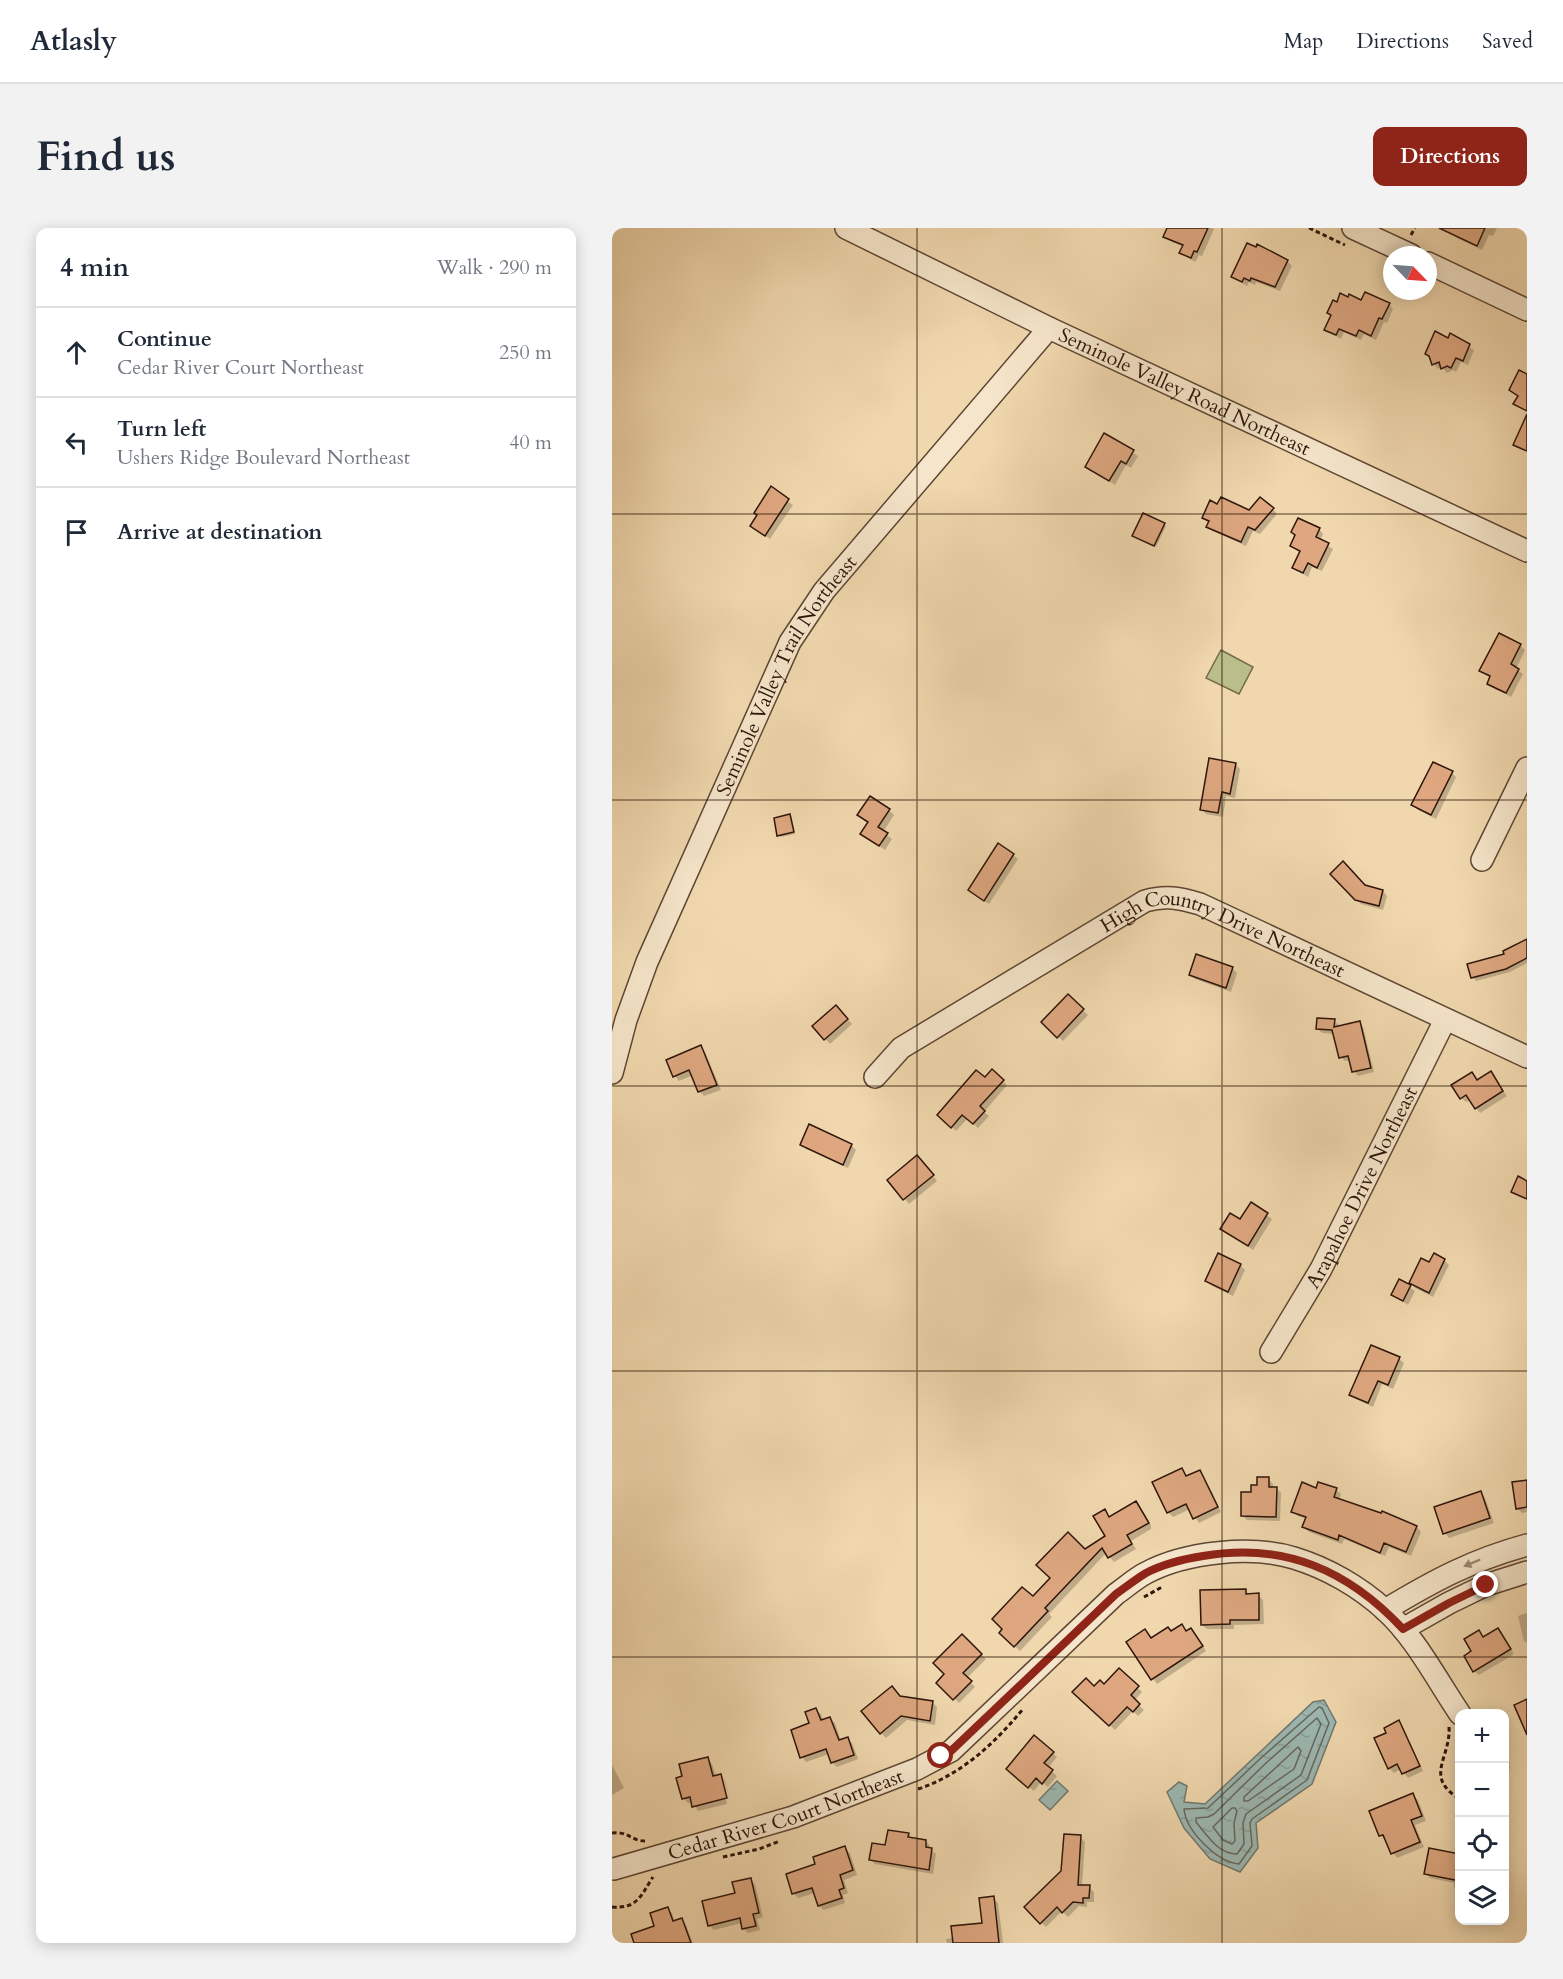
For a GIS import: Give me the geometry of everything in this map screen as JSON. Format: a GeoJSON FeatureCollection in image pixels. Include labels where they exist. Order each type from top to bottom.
{"type":"FeatureCollection","features":[{"type":"Feature","properties":{"kind":"street","name":"Seminole Valley Road Northeast"},"geometry":{"type":"LineString","coordinates":[[846,228],[1048,328],[1527,551]]}},
{"type":"Feature","properties":{"kind":"street"},"geometry":{"type":"LineString","coordinates":[[1353,228],[1388,235],[1401,246]]}},
{"type":"Feature","properties":{"kind":"street"},"geometry":{"type":"LineString","coordinates":[[1437,267],[1527,310]]}},
{"type":"Feature","properties":{"kind":"street","name":"Seminole Valley Trail Northeast"},"geometry":{"type":"LineString","coordinates":[[612,1073],[626,1020],[647,962],[790,642],[824,591],[1048,328]]}},
{"type":"Feature","properties":{"kind":"street"},"geometry":{"type":"LineString","coordinates":[[1482,860],[1527,768]]}},
{"type":"Feature","properties":{"kind":"street","name":"High Country Drive Northeast"},"geometry":{"type":"LineString","coordinates":[[875,1077],[901,1048],[1145,901],[1161,897],[1179,897],[1200,904],[1527,1057]]}},
{"type":"Feature","properties":{"kind":"street","name":"Arapahoe Drive Northeast"},"geometry":{"type":"LineString","coordinates":[[1271,1352],[1321,1269],[1445,1020]]}},
{"type":"Feature","properties":{"kind":"street"},"geometry":{"type":"LineString","coordinates":[[1385,1610],[1434,1580],[1478,1560],[1527,1545]]}},
{"type":"Feature","properties":{"kind":"street","name":"Cedar River Court Northeast"},"geometry":{"type":"LineString","coordinates":[[614,1869],[793,1817],[933,1761],[951,1751],[1116,1594],[1147,1572],[1184,1559],[1223,1552],[1259,1552],[1293,1557],[1329,1572],[1361,1590],[1403,1629],[1452,1716]]}},
{"type":"Feature","properties":{"kind":"street"},"geometry":{"type":"LineString","coordinates":[[1403,1629],[1486,1585],[1527,1572]]}},
{"type":"Feature","properties":{"kind":"path"},"geometry":{"type":"LineString","coordinates":[[1452,1716],[1449,1742],[1441,1761],[1440,1773],[1443,1784],[1450,1794],[1455,1796]]}},
{"type":"Feature","properties":{"kind":"green space"},"geometry":{"type":"Polygon","coordinates":[[[1221,650],[1253,667],[1239,694],[1206,678],[1221,650]]]}},
{"type":"Feature","properties":{"kind":"water"},"geometry":{"type":"Polygon","coordinates":[[[1324,1700],[1336,1722],[1312,1784],[1256,1823],[1258,1848],[1240,1872],[1210,1859],[1184,1828],[1167,1792],[1179,1782],[1187,1786],[1184,1802],[1205,1804],[1313,1702],[1324,1700]]]}},
{"type":"Feature","properties":{"kind":"water"},"geometry":{"type":"Polygon","coordinates":[[[1057,1781],[1068,1791],[1050,1810],[1039,1800],[1057,1781]]]}},
{"type":"Feature","properties":{"kind":"building"},"geometry":{"type":"Polygon","coordinates":[[[1167,228],[1208,228],[1197,252],[1194,251],[1191,258],[1179,253],[1183,245],[1163,237],[1167,228]]]}},
{"type":"Feature","properties":{"kind":"building"},"geometry":{"type":"Polygon","coordinates":[[[1439,228],[1485,228],[1477,246],[1439,228]]]}},
{"type":"Feature","properties":{"kind":"building"},"geometry":{"type":"Polygon","coordinates":[[[1247,243],[1256,247],[1257,244],[1288,260],[1275,287],[1251,278],[1250,281],[1244,278],[1242,282],[1231,277],[1247,243]]]}},
{"type":"Feature","properties":{"kind":"building"},"geometry":{"type":"Polygon","coordinates":[[[1365,292],[1390,303],[1382,319],[1379,318],[1371,336],[1359,330],[1356,336],[1339,329],[1336,335],[1324,330],[1331,315],[1327,313],[1333,300],[1337,302],[1340,293],[1348,297],[1349,294],[1361,300],[1365,292]]]}},
{"type":"Feature","properties":{"kind":"building"},"geometry":{"type":"Polygon","coordinates":[[[1435,331],[1448,338],[1450,333],[1470,344],[1463,361],[1456,358],[1451,368],[1447,366],[1441,369],[1439,362],[1432,365],[1429,356],[1425,354],[1435,331]]]}},
{"type":"Feature","properties":{"kind":"building"},"geometry":{"type":"Polygon","coordinates":[[[1519,370],[1527,374],[1527,411],[1513,404],[1518,396],[1509,390],[1519,370]]]}},
{"type":"Feature","properties":{"kind":"building"},"geometry":{"type":"Polygon","coordinates":[[[1527,414],[1527,451],[1513,445],[1527,414]]]}},
{"type":"Feature","properties":{"kind":"building"},"geometry":{"type":"Polygon","coordinates":[[[1104,433],[1134,450],[1126,464],[1121,461],[1109,481],[1085,467],[1104,433]]]}},
{"type":"Feature","properties":{"kind":"building"},"geometry":{"type":"Polygon","coordinates":[[[771,486],[789,499],[765,536],[750,526],[757,515],[754,513],[771,486]]]}},
{"type":"Feature","properties":{"kind":"building"},"geometry":{"type":"Polygon","coordinates":[[[1221,497],[1249,510],[1260,497],[1274,508],[1255,530],[1248,527],[1241,542],[1206,527],[1209,521],[1202,518],[1210,500],[1217,504],[1221,497]]]}},
{"type":"Feature","properties":{"kind":"building"},"geometry":{"type":"Polygon","coordinates":[[[1143,513],[1165,523],[1154,546],[1132,536],[1143,513]]]}},
{"type":"Feature","properties":{"kind":"building"},"geometry":{"type":"Polygon","coordinates":[[[1298,518],[1320,528],[1316,537],[1329,543],[1317,568],[1308,563],[1303,573],[1292,568],[1300,551],[1290,546],[1295,535],[1291,532],[1298,518]]]}},
{"type":"Feature","properties":{"kind":"building"},"geometry":{"type":"Polygon","coordinates":[[[1499,633],[1521,644],[1511,664],[1519,669],[1506,693],[1487,684],[1490,676],[1479,671],[1499,633]]]}},
{"type":"Feature","properties":{"kind":"building"},"geometry":{"type":"Polygon","coordinates":[[[1209,758],[1236,763],[1230,794],[1222,792],[1218,813],[1200,810],[1209,758]]]}},
{"type":"Feature","properties":{"kind":"building"},"geometry":{"type":"Polygon","coordinates":[[[1433,762],[1453,771],[1431,815],[1411,805],[1433,762]]]}},
{"type":"Feature","properties":{"kind":"building"},"geometry":{"type":"Polygon","coordinates":[[[870,796],[890,809],[878,827],[888,833],[879,846],[860,834],[868,822],[857,815],[870,796]]]}},
{"type":"Feature","properties":{"kind":"building"},"geometry":{"type":"Polygon","coordinates":[[[790,814],[794,832],[777,836],[774,818],[790,814]]]}},
{"type":"Feature","properties":{"kind":"building"},"geometry":{"type":"Polygon","coordinates":[[[998,843],[1014,854],[984,901],[968,890],[998,843]]]}},
{"type":"Feature","properties":{"kind":"building"},"geometry":{"type":"Polygon","coordinates":[[[1343,861],[1365,885],[1383,890],[1379,906],[1355,900],[1330,874],[1343,861]]]}},
{"type":"Feature","properties":{"kind":"building"},"geometry":{"type":"Polygon","coordinates":[[[1527,939],[1527,958],[1506,969],[1471,978],[1467,964],[1504,954],[1503,951],[1527,939]]]}},
{"type":"Feature","properties":{"kind":"building"},"geometry":{"type":"Polygon","coordinates":[[[1196,954],[1233,967],[1226,988],[1189,975],[1196,954]]]}},
{"type":"Feature","properties":{"kind":"building"},"geometry":{"type":"Polygon","coordinates":[[[1068,994],[1084,1009],[1057,1038],[1041,1022],[1068,994]]]}},
{"type":"Feature","properties":{"kind":"building"},"geometry":{"type":"Polygon","coordinates":[[[836,1005],[848,1019],[824,1040],[812,1026],[836,1005]]]}},
{"type":"Feature","properties":{"kind":"building"},"geometry":{"type":"Polygon","coordinates":[[[1317,1018],[1335,1019],[1334,1027],[1360,1021],[1371,1068],[1352,1072],[1348,1056],[1339,1058],[1332,1030],[1316,1029],[1317,1018]]]}},
{"type":"Feature","properties":{"kind":"building"},"geometry":{"type":"Polygon","coordinates":[[[701,1045],[717,1085],[698,1092],[689,1070],[673,1077],[666,1060],[701,1045]]]}},
{"type":"Feature","properties":{"kind":"building"},"geometry":{"type":"Polygon","coordinates":[[[992,1069],[1004,1080],[980,1106],[985,1111],[973,1124],[962,1115],[951,1128],[937,1115],[976,1070],[985,1077],[992,1069]]]}},
{"type":"Feature","properties":{"kind":"building"},"geometry":{"type":"Polygon","coordinates":[[[1491,1071],[1503,1091],[1475,1109],[1466,1095],[1460,1099],[1451,1085],[1472,1072],[1477,1080],[1491,1071]]]}},
{"type":"Feature","properties":{"kind":"building"},"geometry":{"type":"Polygon","coordinates":[[[809,1124],[852,1144],[843,1165],[800,1145],[809,1124]]]}},
{"type":"Feature","properties":{"kind":"building"},"geometry":{"type":"Polygon","coordinates":[[[917,1155],[934,1175],[903,1200],[887,1180],[917,1155]]]}},
{"type":"Feature","properties":{"kind":"building"},"geometry":{"type":"Polygon","coordinates":[[[1518,1176],[1527,1181],[1527,1199],[1511,1192],[1518,1176]]]}},
{"type":"Feature","properties":{"kind":"building"},"geometry":{"type":"Polygon","coordinates":[[[1251,1202],[1268,1213],[1248,1246],[1220,1229],[1230,1213],[1240,1219],[1251,1202]]]}},
{"type":"Feature","properties":{"kind":"building"},"geometry":{"type":"Polygon","coordinates":[[[1218,1253],[1241,1264],[1228,1292],[1205,1281],[1218,1253]]]}},
{"type":"Feature","properties":{"kind":"building"},"geometry":{"type":"Polygon","coordinates":[[[1434,1253],[1445,1259],[1429,1293],[1409,1283],[1421,1258],[1429,1262],[1434,1253]]]}},
{"type":"Feature","properties":{"kind":"building"},"geometry":{"type":"Polygon","coordinates":[[[1399,1279],[1411,1285],[1403,1301],[1391,1295],[1399,1279]]]}},
{"type":"Feature","properties":{"kind":"building"},"geometry":{"type":"Polygon","coordinates":[[[1371,1345],[1400,1357],[1388,1385],[1378,1381],[1368,1403],[1349,1395],[1371,1345]]]}},
{"type":"Feature","properties":{"kind":"building"},"geometry":{"type":"Polygon","coordinates":[[[1182,1468],[1186,1476],[1200,1470],[1218,1507],[1193,1519],[1186,1504],[1167,1513],[1152,1482],[1182,1468]]]}},
{"type":"Feature","properties":{"kind":"building"},"geometry":{"type":"Polygon","coordinates":[[[1257,1477],[1269,1477],[1269,1487],[1277,1487],[1276,1517],[1241,1516],[1241,1492],[1251,1492],[1251,1485],[1257,1485],[1257,1477]]]}},
{"type":"Feature","properties":{"kind":"building"},"geometry":{"type":"Polygon","coordinates":[[[1527,1480],[1527,1507],[1516,1509],[1512,1482],[1527,1480]]]}},
{"type":"Feature","properties":{"kind":"building"},"geometry":{"type":"Polygon","coordinates":[[[1302,1482],[1316,1488],[1318,1482],[1337,1488],[1334,1497],[1381,1513],[1382,1511],[1417,1526],[1406,1552],[1384,1543],[1380,1553],[1339,1535],[1338,1540],[1302,1527],[1306,1517],[1291,1512],[1302,1482]]]}},
{"type":"Feature","properties":{"kind":"building"},"geometry":{"type":"Polygon","coordinates":[[[1481,1491],[1490,1518],[1443,1534],[1434,1507],[1481,1491]]]}},
{"type":"Feature","properties":{"kind":"building"},"geometry":{"type":"Polygon","coordinates":[[[1136,1501],[1149,1523],[1127,1535],[1132,1544],[1108,1558],[1102,1548],[1045,1608],[1048,1611],[1014,1647],[999,1633],[1002,1629],[992,1619],[1022,1587],[1033,1596],[1050,1578],[1036,1565],[1068,1532],[1085,1549],[1105,1536],[1093,1516],[1105,1509],[1109,1517],[1136,1501]]]}},
{"type":"Feature","properties":{"kind":"building"},"geometry":{"type":"Polygon","coordinates":[[[1246,1589],[1246,1594],[1259,1593],[1259,1620],[1230,1620],[1230,1624],[1201,1625],[1200,1590],[1246,1589]]]}},
{"type":"Feature","properties":{"kind":"building"},"geometry":{"type":"Polygon","coordinates":[[[1182,1624],[1186,1631],[1191,1628],[1203,1646],[1151,1680],[1126,1642],[1145,1629],[1151,1638],[1168,1627],[1171,1631],[1182,1624]]]}},
{"type":"Feature","properties":{"kind":"building"},"geometry":{"type":"Polygon","coordinates":[[[1498,1628],[1511,1649],[1473,1672],[1464,1656],[1471,1651],[1464,1639],[1479,1630],[1483,1637],[1498,1628]]]}},
{"type":"Feature","properties":{"kind":"building"},"geometry":{"type":"Polygon","coordinates":[[[962,1634],[982,1654],[963,1673],[972,1681],[953,1700],[936,1683],[944,1674],[933,1663],[962,1634]]]}},
{"type":"Feature","properties":{"kind":"building"},"geometry":{"type":"Polygon","coordinates":[[[1119,1668],[1139,1686],[1131,1695],[1140,1704],[1133,1712],[1127,1707],[1109,1726],[1072,1692],[1086,1678],[1094,1686],[1100,1680],[1104,1684],[1119,1668]]]}},
{"type":"Feature","properties":{"kind":"building"},"geometry":{"type":"Polygon","coordinates":[[[892,1686],[900,1696],[933,1701],[930,1721],[901,1716],[880,1734],[861,1711],[892,1686]]]}},
{"type":"Feature","properties":{"kind":"building"},"geometry":{"type":"Polygon","coordinates":[[[1527,1699],[1527,1735],[1514,1705],[1527,1699]]]}},
{"type":"Feature","properties":{"kind":"building"},"geometry":{"type":"Polygon","coordinates":[[[816,1708],[821,1720],[830,1717],[839,1740],[848,1737],[854,1755],[831,1763],[826,1749],[800,1758],[791,1730],[809,1723],[805,1712],[816,1708]]]}},
{"type":"Feature","properties":{"kind":"building"},"geometry":{"type":"Polygon","coordinates":[[[1399,1720],[1420,1766],[1402,1774],[1397,1764],[1388,1769],[1374,1738],[1386,1733],[1384,1728],[1399,1720]]]}},
{"type":"Feature","properties":{"kind":"building"},"geometry":{"type":"Polygon","coordinates":[[[1034,1735],[1054,1752],[1044,1763],[1053,1770],[1042,1784],[1036,1778],[1028,1788],[1006,1769],[1034,1735]]]}},
{"type":"Feature","properties":{"kind":"building"},"geometry":{"type":"Polygon","coordinates":[[[708,1757],[713,1776],[721,1774],[727,1798],[692,1807],[690,1797],[682,1799],[676,1778],[682,1776],[679,1764],[708,1757]]]}},
{"type":"Feature","properties":{"kind":"building"},"geometry":{"type":"Polygon","coordinates":[[[1413,1793],[1422,1816],[1411,1820],[1420,1842],[1391,1854],[1383,1835],[1379,1836],[1369,1811],[1413,1793]]]}},
{"type":"Feature","properties":{"kind":"building"},"geometry":{"type":"Polygon","coordinates":[[[888,1830],[909,1833],[908,1837],[926,1840],[926,1847],[932,1848],[929,1870],[869,1860],[872,1843],[885,1845],[888,1830]]]}},
{"type":"Feature","properties":{"kind":"building"},"geometry":{"type":"Polygon","coordinates":[[[1064,1834],[1081,1835],[1078,1885],[1090,1885],[1089,1898],[1083,1898],[1083,1903],[1073,1902],[1062,1913],[1057,1907],[1040,1924],[1024,1907],[1061,1871],[1064,1834]]]}},
{"type":"Feature","properties":{"kind":"building"},"geometry":{"type":"Polygon","coordinates":[[[845,1846],[853,1870],[840,1875],[844,1888],[839,1890],[842,1898],[818,1906],[812,1888],[792,1894],[786,1874],[815,1864],[813,1857],[845,1846]]]}},
{"type":"Feature","properties":{"kind":"building"},"geometry":{"type":"Polygon","coordinates":[[[1429,1848],[1455,1853],[1455,1880],[1424,1874],[1429,1848]]]}},
{"type":"Feature","properties":{"kind":"building"},"geometry":{"type":"Polygon","coordinates":[[[751,1878],[759,1913],[753,1914],[756,1926],[742,1929],[740,1918],[708,1926],[702,1901],[735,1893],[732,1882],[751,1878]]]}},
{"type":"Feature","properties":{"kind":"building"},"geometry":{"type":"Polygon","coordinates":[[[994,1896],[999,1943],[953,1943],[951,1926],[982,1923],[979,1898],[994,1896]]]}},
{"type":"Feature","properties":{"kind":"building"},"geometry":{"type":"Polygon","coordinates":[[[668,1907],[673,1921],[682,1918],[691,1943],[634,1943],[631,1934],[654,1926],[650,1913],[668,1907]]]}},
{"type":"Feature","properties":{"kind":"route"},"geometry":{"type":"LineString","coordinates":[[941,1756],[951,1751],[1116,1594],[1147,1572],[1184,1559],[1223,1552],[1259,1552],[1293,1557],[1329,1572],[1361,1590],[1403,1629],[1486,1585]]}}]}
